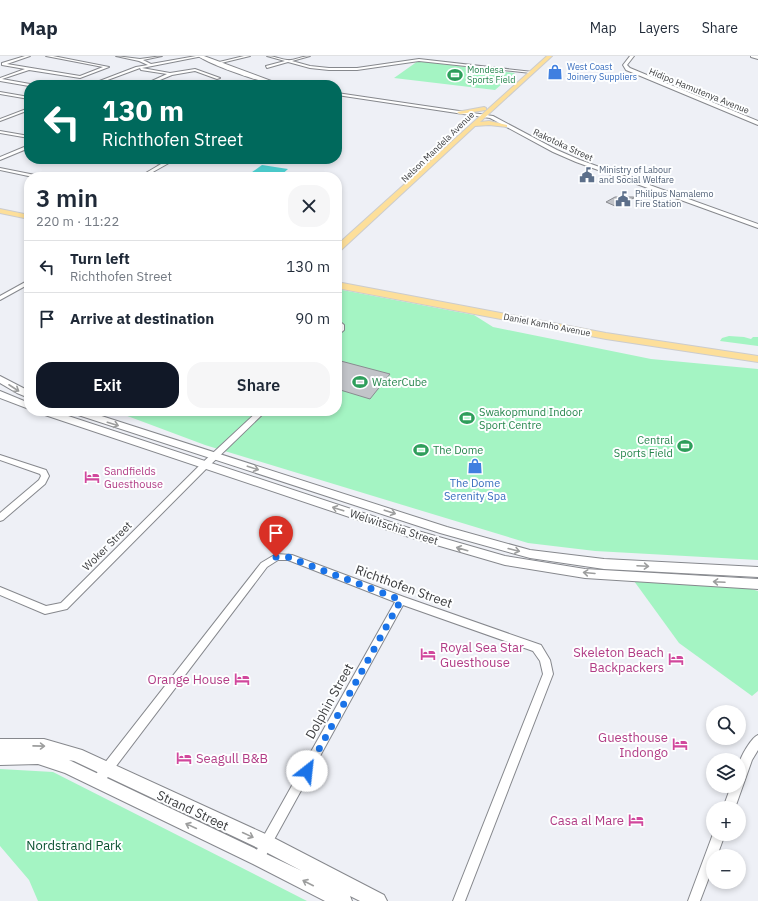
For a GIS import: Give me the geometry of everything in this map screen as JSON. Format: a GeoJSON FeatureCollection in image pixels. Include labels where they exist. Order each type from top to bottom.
{"type":"FeatureCollection","features":[{"type":"Feature","properties":{"kind":"main road","name":"Nelson Mandela Avenue"},"geometry":{"type":"LineString","coordinates":[[342,238],[404,184],[545,56]]}},
{"type":"Feature","properties":{"kind":"main road","name":"Nelson Mandela Avenue"},"geometry":{"type":"LineString","coordinates":[[529,72],[550,56]]}},
{"type":"Feature","properties":{"kind":"main road"},"geometry":{"type":"LineString","coordinates":[[459,112],[483,113]]}},
{"type":"Feature","properties":{"kind":"main road"},"geometry":{"type":"LineString","coordinates":[[459,112],[469,116],[472,123],[489,123],[505,126]]}},
{"type":"Feature","properties":{"kind":"main road","name":"Nelson Mandela Avenue"},"geometry":{"type":"LineString","coordinates":[[342,245],[415,180],[472,123]]}},
{"type":"Feature","properties":{"kind":"main road"},"geometry":{"type":"LineString","coordinates":[[0,211],[24,216]]}},
{"type":"Feature","properties":{"kind":"main road","name":"Daniel Kamho Avenue"},"geometry":{"type":"LineString","coordinates":[[342,281],[602,330],[682,343],[758,352]]}},
{"type":"Feature","properties":{"kind":"main road","name":"Daniel Kamho Avenue"},"geometry":{"type":"LineString","coordinates":[[342,286],[606,336],[758,359]]}},
{"type":"Feature","properties":{"kind":"street"},"geometry":{"type":"LineString","coordinates":[[28,56],[3,64],[80,77],[108,67],[48,56]]}},
{"type":"Feature","properties":{"kind":"street"},"geometry":{"type":"LineString","coordinates":[[118,56],[140,60],[150,65]]}},
{"type":"Feature","properties":{"kind":"street"},"geometry":{"type":"LineString","coordinates":[[140,60],[160,56]]}},
{"type":"Feature","properties":{"kind":"street"},"geometry":{"type":"LineString","coordinates":[[105,80],[137,68],[200,56],[263,80]]}},
{"type":"Feature","properties":{"kind":"street"},"geometry":{"type":"LineString","coordinates":[[217,63],[248,56]]}},
{"type":"Feature","properties":{"kind":"street"},"geometry":{"type":"LineString","coordinates":[[269,56],[310,66],[342,69],[419,60],[529,72]]}},
{"type":"Feature","properties":{"kind":"street"},"geometry":{"type":"LineString","coordinates":[[267,67],[308,56]]}},
{"type":"Feature","properties":{"kind":"street"},"geometry":{"type":"LineString","coordinates":[[381,65],[422,56]]}},
{"type":"Feature","properties":{"kind":"street","name":"Hidipo Hamutenya Avenue"},"geometry":{"type":"LineString","coordinates":[[632,56],[625,65],[628,69],[758,122]]}},
{"type":"Feature","properties":{"kind":"street","name":"Hidipo Hamutenya Avenue"},"geometry":{"type":"LineString","coordinates":[[636,56],[630,66],[633,69],[758,122]]}},
{"type":"Feature","properties":{"kind":"street"},"geometry":{"type":"LineString","coordinates":[[754,56],[758,58]]}},
{"type":"Feature","properties":{"kind":"street"},"geometry":{"type":"LineString","coordinates":[[188,66],[218,78]]}},
{"type":"Feature","properties":{"kind":"street"},"geometry":{"type":"LineString","coordinates":[[137,68],[171,74]]}},
{"type":"Feature","properties":{"kind":"street"},"geometry":{"type":"LineString","coordinates":[[0,80],[29,69]]}},
{"type":"Feature","properties":{"kind":"street"},"geometry":{"type":"LineString","coordinates":[[157,80],[171,74],[195,70]]}},
{"type":"Feature","properties":{"kind":"street"},"geometry":{"type":"LineString","coordinates":[[0,80],[24,84]]}},
{"type":"Feature","properties":{"kind":"street"},"geometry":{"type":"LineString","coordinates":[[0,93],[24,97]]}},
{"type":"Feature","properties":{"kind":"street","name":"Rakotoka Street"},"geometry":{"type":"LineString","coordinates":[[342,95],[459,112],[483,113],[555,151],[578,161],[758,226]]}},
{"type":"Feature","properties":{"kind":"street"},"geometry":{"type":"LineString","coordinates":[[0,120],[22,112]]}},
{"type":"Feature","properties":{"kind":"street","name":"Rakotoka Street"},"geometry":{"type":"LineString","coordinates":[[483,113],[548,151],[758,229]]}},
{"type":"Feature","properties":{"kind":"street"},"geometry":{"type":"LineString","coordinates":[[0,132],[24,137]]}},
{"type":"Feature","properties":{"kind":"street"},"geometry":{"type":"LineString","coordinates":[[0,159],[24,148]]}},
{"type":"Feature","properties":{"kind":"street"},"geometry":{"type":"LineString","coordinates":[[150,172],[165,164]]}},
{"type":"Feature","properties":{"kind":"street"},"geometry":{"type":"LineString","coordinates":[[0,170],[24,174]]}},
{"type":"Feature","properties":{"kind":"street"},"geometry":{"type":"LineString","coordinates":[[0,298],[24,285]]}},
{"type":"Feature","properties":{"kind":"street"},"geometry":{"type":"LineString","coordinates":[[0,379],[24,393]]}},
{"type":"Feature","properties":{"kind":"street"},"geometry":{"type":"LineString","coordinates":[[0,394],[8,399],[24,404]]}},
{"type":"Feature","properties":{"kind":"street","name":"Welwitschia Street"},"geometry":{"type":"LineString","coordinates":[[58,416],[204,466],[437,542],[528,565],[610,575],[741,583],[758,586]]}},
{"type":"Feature","properties":{"kind":"street","name":"Welwitschia Street"},"geometry":{"type":"LineString","coordinates":[[92,416],[444,530],[530,554],[604,564],[758,572]]}},
{"type":"Feature","properties":{"kind":"street","name":"Woker Street"},"geometry":{"type":"LineString","coordinates":[[0,591],[45,610],[64,606],[204,466],[257,416]]}},
{"type":"Feature","properties":{"kind":"street"},"geometry":{"type":"LineString","coordinates":[[0,457],[43,472],[45,476],[42,482],[0,518]]}},
{"type":"Feature","properties":{"kind":"street","name":"Richthofen Street"},"geometry":{"type":"LineString","coordinates":[[101,776],[264,565],[276,557],[288,557],[401,600],[537,648],[546,660],[548,674],[459,901]]}},
{"type":"Feature","properties":{"kind":"street","name":"Dolphin Street"},"geometry":{"type":"LineString","coordinates":[[259,858],[401,600]]}},
{"type":"Feature","properties":{"kind":"street"},"geometry":{"type":"LineString","coordinates":[[746,763],[758,740]]}},
{"type":"Feature","properties":{"kind":"street","name":"Strand Street"},"geometry":{"type":"LineString","coordinates":[[0,746],[44,746],[77,755],[101,776],[343,901]]}},
{"type":"Feature","properties":{"kind":"street","name":"Strand Street"},"geometry":{"type":"LineString","coordinates":[[0,758],[38,757],[101,776],[266,843],[378,901]]}},
{"type":"Feature","properties":{"kind":"street"},"geometry":{"type":"LineString","coordinates":[[694,901],[716,841]]}},
{"type":"Feature","properties":{"kind":"green space","name":"Mondesa Sports Field"},"geometry":{"type":"Polygon","coordinates":[[[418,61],[515,73],[495,90],[394,78],[418,61]]]}},
{"type":"Feature","properties":{"kind":"green space"},"geometry":{"type":"Polygon","coordinates":[[[342,290],[474,315],[493,327],[651,359],[758,369],[758,560],[595,551],[528,543],[205,445],[127,416],[342,416],[342,290]]]}},
{"type":"Feature","properties":{"kind":"green space"},"geometry":{"type":"Polygon","coordinates":[[[729,336],[751,339],[753,337],[758,337],[758,346],[720,341],[722,338],[729,336]]]}},
{"type":"Feature","properties":{"kind":"green space"},"geometry":{"type":"Polygon","coordinates":[[[634,581],[741,586],[758,591],[758,691],[752,696],[679,643],[634,581]]]}},
{"type":"Feature","properties":{"kind":"green space","name":"Nordstrand Park"},"geometry":{"type":"Polygon","coordinates":[[[0,769],[53,772],[307,901],[38,901],[29,880],[0,846],[0,769]]]}},
{"type":"Feature","properties":{"kind":"water"},"geometry":{"type":"Polygon","coordinates":[[[262,165],[288,169],[285,172],[252,172],[262,165]]]}},
{"type":"Feature","properties":{"kind":"building","name":"Philipus Namalemo Fire Station"},"geometry":{"type":"Polygon","coordinates":[[[615,197],[634,198],[615,206],[606,202],[615,197]]]}},
{"type":"Feature","properties":{"kind":"building","name":"WaterCube"},"geometry":{"type":"Polygon","coordinates":[[[342,361],[390,374],[370,399],[342,391],[342,361]]]}},
{"type":"Feature","properties":{"kind":"place","name":"West Coast Joinery Suppliers"},"geometry":{"type":"Point","coordinates":[555,72]}},
{"type":"Feature","properties":{"kind":"place","name":"Mondesa Sports Field"},"geometry":{"type":"Point","coordinates":[455,75]}},
{"type":"Feature","properties":{"kind":"place","name":"Ministry of Labour and Social Welfare"},"geometry":{"type":"Point","coordinates":[587,175]}},
{"type":"Feature","properties":{"kind":"place","name":"Philipus Namalemo Fire Station"},"geometry":{"type":"Point","coordinates":[623,199]}},
{"type":"Feature","properties":{"kind":"place","name":"WaterCube"},"geometry":{"type":"Point","coordinates":[360,382]}},
{"type":"Feature","properties":{"kind":"place","name":"Swakopmund Indoor Sport Centre"},"geometry":{"type":"Point","coordinates":[467,418]}},
{"type":"Feature","properties":{"kind":"place","name":"Central Sports Field"},"geometry":{"type":"Point","coordinates":[685,446]}},
{"type":"Feature","properties":{"kind":"place","name":"The Dome"},"geometry":{"type":"Point","coordinates":[421,450]}},
{"type":"Feature","properties":{"kind":"place","name":"The Dome Serenity Spa"},"geometry":{"type":"Point","coordinates":[475,466]}},
{"type":"Feature","properties":{"kind":"place","name":"Sandfields Guesthouse"},"geometry":{"type":"Point","coordinates":[92,477]}},
{"type":"Feature","properties":{"kind":"place","name":"Royal Sea Star Guesthouse"},"geometry":{"type":"Point","coordinates":[428,654]}},
{"type":"Feature","properties":{"kind":"place","name":"Skeleton Beach Backpackers"},"geometry":{"type":"Point","coordinates":[676,659]}},
{"type":"Feature","properties":{"kind":"place","name":"Orange House"},"geometry":{"type":"Point","coordinates":[242,679]}},
{"type":"Feature","properties":{"kind":"place","name":"Guesthouse Indongo"},"geometry":{"type":"Point","coordinates":[680,744]}},
{"type":"Feature","properties":{"kind":"place","name":"Seagull B&B"},"geometry":{"type":"Point","coordinates":[184,758]}},
{"type":"Feature","properties":{"kind":"place","name":"Casa al Mare"},"geometry":{"type":"Point","coordinates":[636,820]}},
{"type":"Feature","properties":{"kind":"route"},"geometry":{"type":"LineString","coordinates":[[276,557],[288,557],[401,600],[307,771]]}}]}
